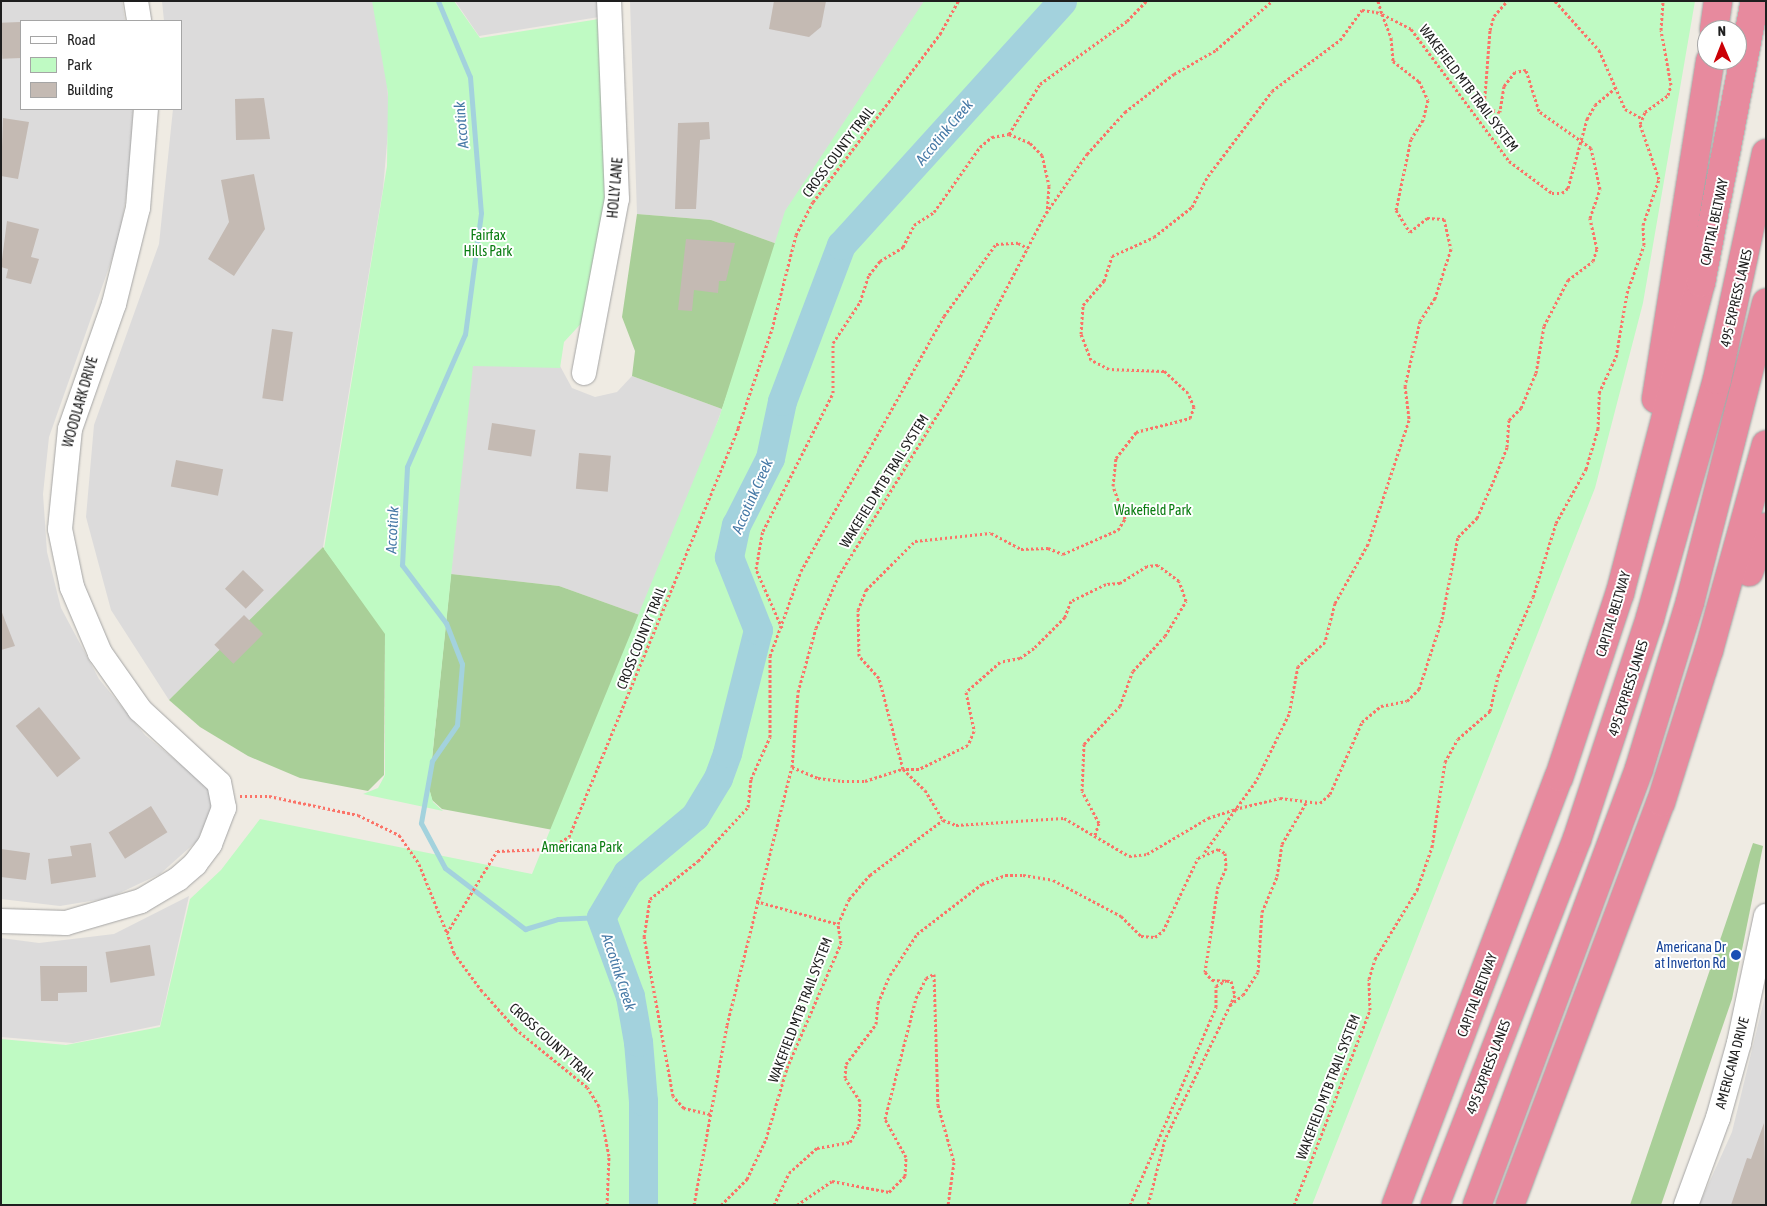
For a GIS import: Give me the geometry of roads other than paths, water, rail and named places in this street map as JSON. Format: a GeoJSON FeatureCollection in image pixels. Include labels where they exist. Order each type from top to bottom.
{"type":"FeatureCollection","features":[{"type":"Feature","properties":{"kind":"highway"},"geometry":{"type":"LineString","coordinates":[[1715,20],[1718,1]]}},
{"type":"Feature","properties":{"kind":"highway","name":"CAPITAL BELTWAY"},"geometry":{"type":"LineString","coordinates":[[1396,1205],[1556,786],[1620,593],[1699,292],[1755,1]]}},
{"type":"Feature","properties":{"kind":"highway"},"geometry":{"type":"LineString","coordinates":[[1620,593],[1684,242],[1709,70]]}},
{"type":"Feature","properties":{"kind":"highway","name":"495 EXPRESS LANES"},"geometry":{"type":"LineString","coordinates":[[1435,1205],[1577,839],[1648,627],[1718,380],[1766,153]]}},
{"type":"Feature","properties":{"kind":"highway"},"geometry":{"type":"LineString","coordinates":[[1477,1205],[1590,909],[1650,734],[1715,511],[1766,303]]}},
{"type":"Feature","properties":{"kind":"highway"},"geometry":{"type":"LineString","coordinates":[[1660,802],[1710,650],[1766,445]]}},
{"type":"Feature","properties":{"kind":"highway"},"geometry":{"type":"LineString","coordinates":[[1510,1205],[1660,802],[1766,527]]}},
{"type":"Feature","properties":{"kind":"street"},"geometry":{"type":"LineString","coordinates":[[136,1],[139,20]]}},
{"type":"Feature","properties":{"kind":"street","name":"HOLLY LANE"},"geometry":{"type":"LineString","coordinates":[[584,373],[617,199],[610,1]]}},
{"type":"Feature","properties":{"kind":"street","name":"WOODLARK DRIVE"},"geometry":{"type":"LineString","coordinates":[[1,921],[66,923],[96,918],[148,897],[178,879],[200,857],[221,822],[224,796],[211,773],[140,710],[100,653],[72,587],[60,529],[70,429],[114,304],[138,208],[146,110]]}},
{"type":"Feature","properties":{"kind":"street","name":"AMERICANA DRIVE"},"geometry":{"type":"LineString","coordinates":[[1686,1205],[1718,1118],[1763,940],[1766,916]]}},
{"type":"Feature","properties":{"kind":"waterway","name":"Accotink"},"geometry":{"type":"LineString","coordinates":[[438,1],[470,77],[481,213],[465,334],[407,467],[402,565],[446,623],[462,664],[457,725],[432,761],[421,823],[445,868],[525,929],[558,919],[601,917]]}},
{"type":"Feature","properties":{"kind":"waterway","name":"Accotink Creek"},"geometry":{"type":"LineString","coordinates":[[643,1205],[643,1101],[638,1042],[630,996],[601,917],[627,873],[695,816],[718,778],[727,753],[758,630],[729,557],[736,525],[770,458],[782,401],[841,245],[1062,1]]}},
{"type":"Feature","properties":{"kind":"place","name":"Americana Dr at Inverton Rd"},"geometry":{"type":"Point","coordinates":[1736,955]}},
{"type":"Feature","properties":{"kind":"park label","name":"Fairfax Hills Park"},"geometry":{"type":"Point","coordinates":[488,244]}},
{"type":"Feature","properties":{"kind":"park label","name":"Wakefield Park"},"geometry":{"type":"Point","coordinates":[1153,510]}},
{"type":"Feature","properties":{"kind":"park label","name":"Americana Park"},"geometry":{"type":"Point","coordinates":[582,847]}}]}
